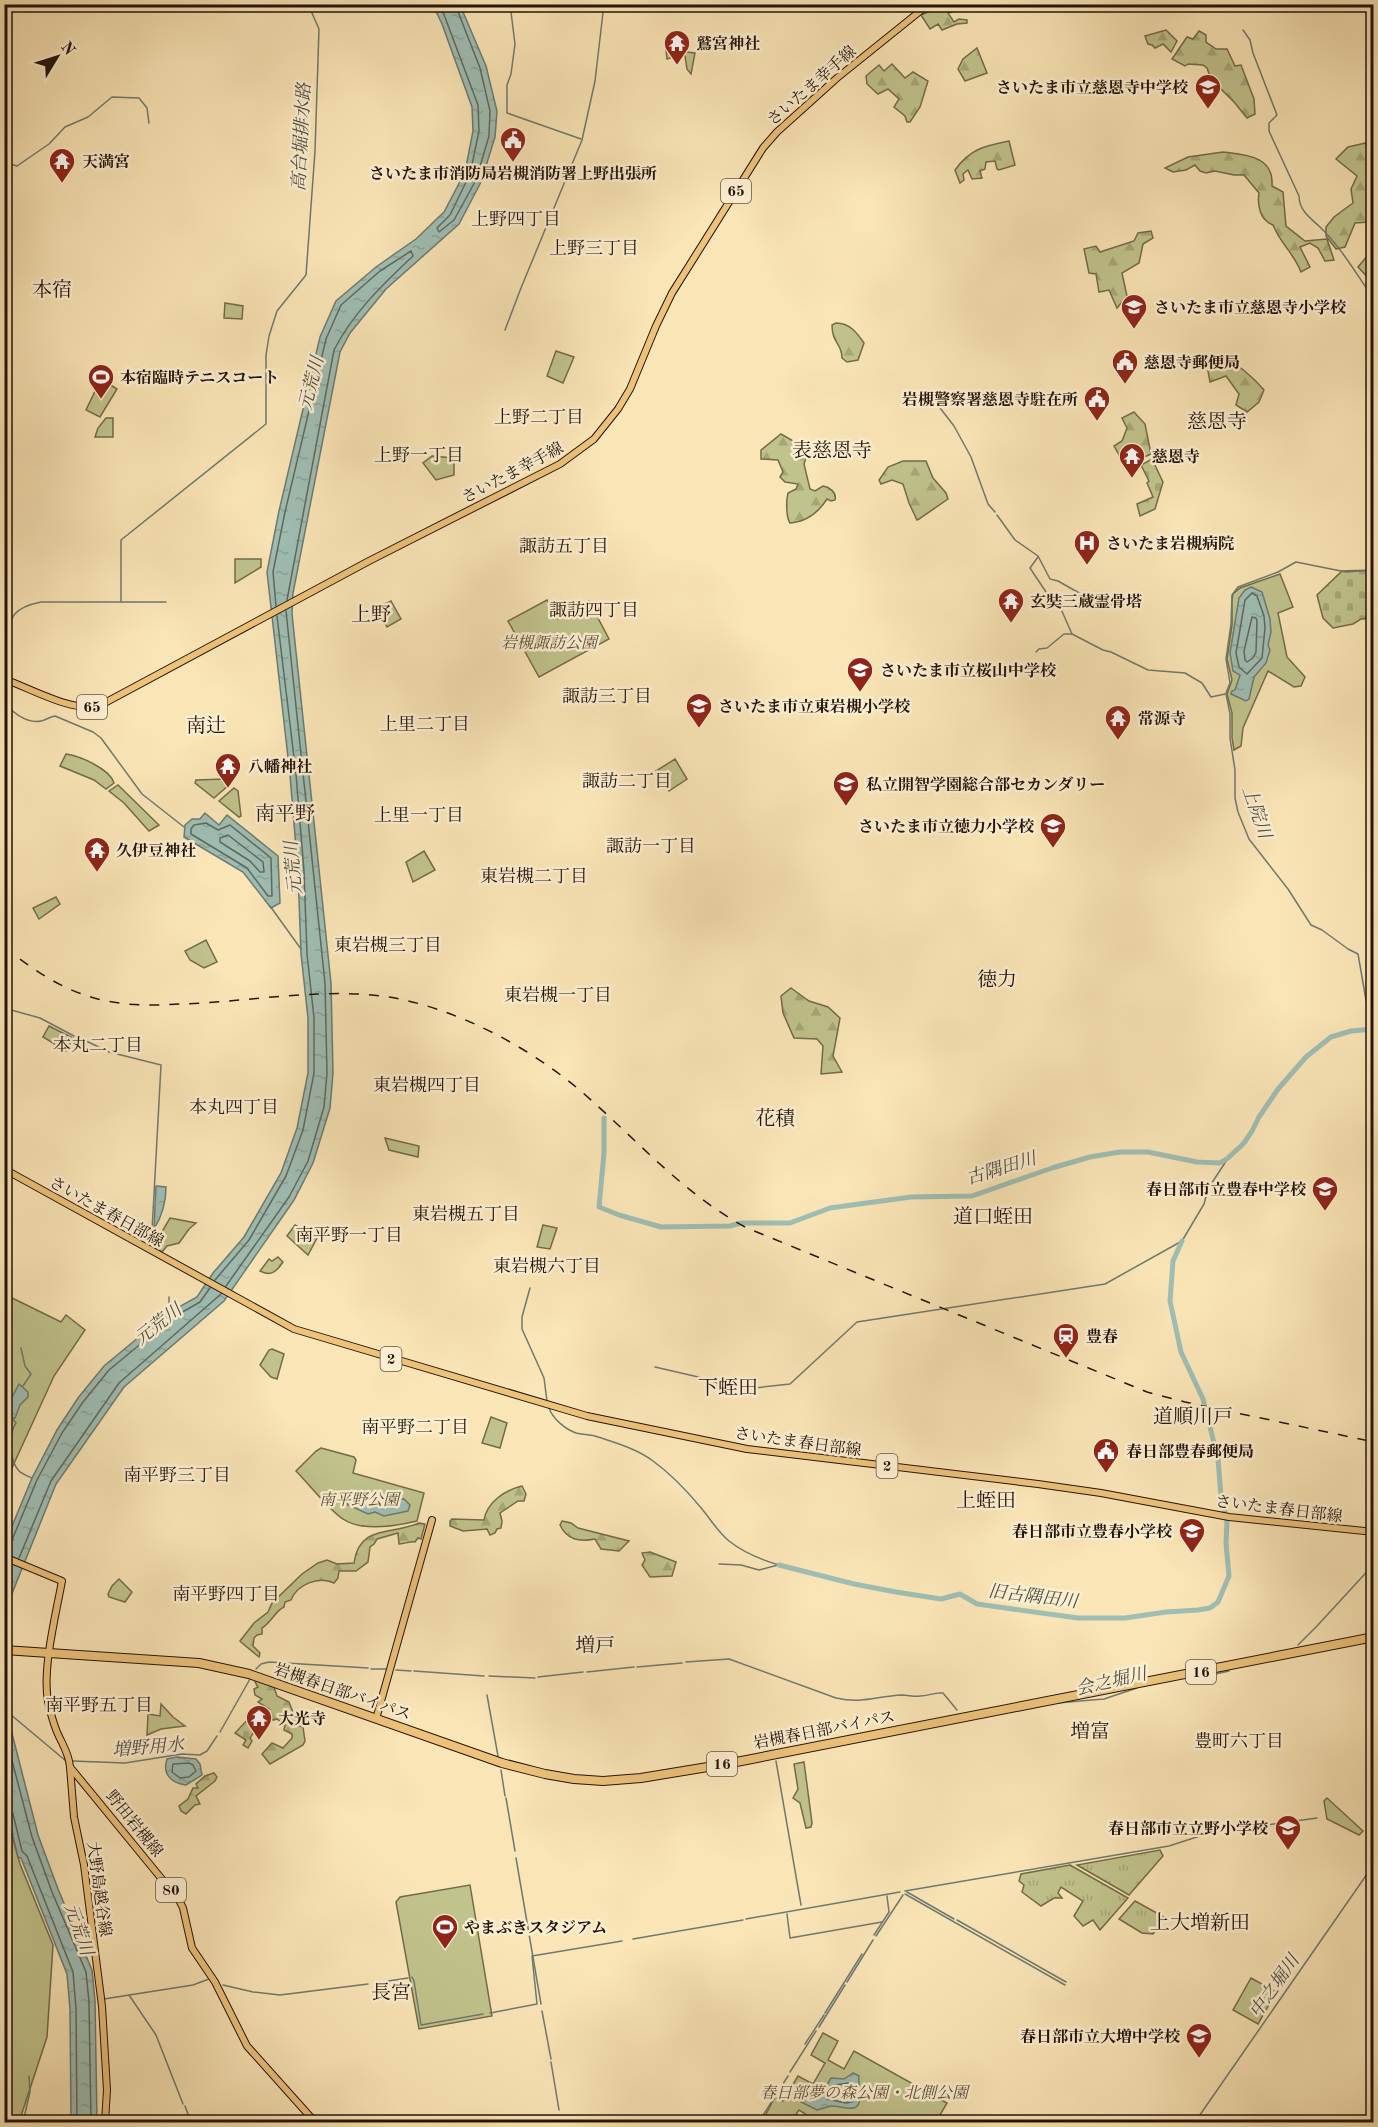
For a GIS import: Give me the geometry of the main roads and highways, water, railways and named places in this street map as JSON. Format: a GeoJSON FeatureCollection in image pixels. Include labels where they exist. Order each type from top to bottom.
{"type":"FeatureCollection","features":[{"type":"Feature","properties":{"kind":"highway","name":"岩槻春日部バイパス"},"geometry":{"type":"LineString","coordinates":[[4,1650],[22,1649],[205,1660],[221,1663],[252,1671],[525,1770],[589,1780],[624,1779],[731,1763],[1374,1635]]}},
{"type":"Feature","properties":{"kind":"highway","name":"岩槻春日部バイパス"},"geometry":{"type":"LineString","coordinates":[[4,1645],[22,1649]]}},
{"type":"Feature","properties":{"kind":"main road","name":"さいたま幸手線"},"geometry":{"type":"LineString","coordinates":[[4,679],[65,703],[95,707],[104,705],[379,556],[555,467],[588,444],[605,427],[624,400],[672,293],[763,148],[777,132],[832,82],[929,4]]}},
{"type":"Feature","properties":{"kind":"main road","name":"さいたま春日部線"},"geometry":{"type":"LineString","coordinates":[[4,1169],[281,1323],[307,1334],[598,1418],[747,1449],[1038,1484],[1101,1493],[1227,1517],[1374,1532]]}},
{"type":"Feature","properties":{"kind":"main road"},"geometry":{"type":"LineString","coordinates":[[377,1717],[432,1520]]}},
{"type":"Feature","properties":{"kind":"main road","name":"野田岩槻線"},"geometry":{"type":"LineString","coordinates":[[4,1557],[62,1581],[46,1690],[58,1734],[66,1747],[70,1767],[178,1900],[183,1908],[192,1948],[215,1982],[247,2046],[315,2122]]}},
{"type":"Feature","properties":{"kind":"main road","name":"大野島越谷線"},"geometry":{"type":"LineString","coordinates":[[70,1767],[74,1817],[84,1865],[102,2006],[107,2090],[105,2122]]}},
{"type":"Feature","properties":{"kind":"water","name":"元荒川"},"geometry":{"type":"Polygon","coordinates":[[[433,5],[460,5],[486,66],[497,111],[495,137],[481,182],[459,224],[386,289],[350,333],[340,352],[293,593],[292,614],[331,983],[333,1073],[330,1108],[313,1163],[294,1200],[224,1301],[124,1387],[56,1484],[9,1601],[9,1639],[5,1653],[5,1543],[32,1478],[57,1430],[78,1398],[104,1366],[168,1313],[197,1297],[213,1273],[244,1237],[281,1173],[297,1128],[308,1073],[308,1018],[301,954],[298,872],[290,775],[267,572],[320,337],[336,301],[376,267],[416,239],[444,212],[465,172],[473,131],[472,107],[433,5]]]}},
{"type":"Feature","properties":{"kind":"water"},"geometry":{"type":"Polygon","coordinates":[[[1251,587],[1262,592],[1270,619],[1271,632],[1268,645],[1270,650],[1266,663],[1254,677],[1249,699],[1246,701],[1231,694],[1235,690],[1240,675],[1233,671],[1230,653],[1239,598],[1245,590],[1251,587]]]}},
{"type":"Feature","properties":{"kind":"water"},"geometry":{"type":"Polygon","coordinates":[[[205,813],[219,825],[227,815],[278,856],[280,903],[271,908],[243,872],[184,837],[185,825],[192,819],[200,819],[205,813]]]}},
{"type":"Feature","properties":{"kind":"water"},"geometry":{"type":"Polygon","coordinates":[[[156,1186],[166,1187],[166,1193],[163,1209],[154,1229],[156,1186]]]}},
{"type":"Feature","properties":{"kind":"water"},"geometry":{"type":"Polygon","coordinates":[[[19,1384],[28,1392],[28,1397],[20,1405],[15,1418],[5,1418],[8,1410],[5,1408],[5,1400],[10,1401],[19,1384]]]}},
{"type":"Feature","properties":{"kind":"water"},"geometry":{"type":"Polygon","coordinates":[[[345,1493],[374,1501],[404,1499],[410,1505],[408,1511],[384,1516],[375,1512],[368,1514],[348,1505],[342,1496],[345,1493]]]}},
{"type":"Feature","properties":{"kind":"water"},"geometry":{"type":"Polygon","coordinates":[[[4,1698],[38,1835],[92,1970],[95,2001],[97,2122],[71,2122],[70,2009],[67,1974],[21,1858],[18,1857],[5,1804],[4,1698]]]}},
{"type":"Feature","properties":{"kind":"water"},"geometry":{"type":"Polygon","coordinates":[[[177,1757],[196,1759],[200,1764],[202,1775],[186,1785],[172,1780],[166,1769],[167,1759],[177,1757]]]}},
{"type":"Feature","properties":{"kind":"water"},"geometry":{"type":"Polygon","coordinates":[[[853,2073],[859,2076],[860,2092],[859,2102],[854,2108],[831,2106],[817,2110],[801,2102],[804,2092],[819,2094],[831,2078],[844,2079],[853,2073]]]}},
{"type":"Feature","properties":{"kind":"waterway","name":"高台堀排水路"},"geometry":{"type":"LineString","coordinates":[[121,602],[121,540],[266,424],[266,355],[269,336],[277,311],[306,275],[315,151],[319,29],[308,4]]}},
{"type":"Feature","properties":{"kind":"waterway"},"geometry":{"type":"LineString","coordinates":[[510,4],[515,44],[511,74],[507,85],[507,113],[581,139]]}},
{"type":"Feature","properties":{"kind":"waterway"},"geometry":{"type":"LineString","coordinates":[[505,330],[582,140],[595,81],[604,4]]}},
{"type":"Feature","properties":{"kind":"waterway"},"geometry":{"type":"LineString","coordinates":[[1243,30],[1250,40],[1277,115],[1269,123],[1269,131],[1299,196],[1299,201],[1306,213],[1335,243],[1374,299]]}},
{"type":"Feature","properties":{"kind":"waterway"},"geometry":{"type":"LineString","coordinates":[[4,162],[17,166],[49,144],[65,127],[88,117],[112,97],[139,98],[147,108],[149,123]]}},
{"type":"Feature","properties":{"kind":"waterway","name":"上院川"},"geometry":{"type":"LineString","coordinates":[[937,404],[954,426],[971,457],[988,504],[995,512]]}},
{"type":"Feature","properties":{"kind":"waterway","name":"上院川"},"geometry":{"type":"LineString","coordinates":[[997,515],[1015,540],[1038,556],[1050,579],[1058,581],[1095,602],[1113,605]]}},
{"type":"Feature","properties":{"kind":"waterway"},"geometry":{"type":"LineString","coordinates":[[1038,557],[1030,568],[1048,595],[1057,600],[1072,634]]}},
{"type":"Feature","properties":{"kind":"waterway"},"geometry":{"type":"LineString","coordinates":[[1226,693],[1230,683],[1226,659],[1232,595],[1238,587],[1278,572],[1296,562],[1346,572],[1374,570]]}},
{"type":"Feature","properties":{"kind":"waterway"},"geometry":{"type":"LineString","coordinates":[[4,651],[12,618],[21,609],[30,605],[41,602],[166,602]]}},
{"type":"Feature","properties":{"kind":"waterway","name":"上院川"},"geometry":{"type":"LineString","coordinates":[[1036,652],[1047,648],[1064,634],[1072,634],[1148,670],[1185,673],[1202,683],[1211,697],[1225,694]]}},
{"type":"Feature","properties":{"kind":"waterway","name":"上院川"},"geometry":{"type":"LineString","coordinates":[[1226,694],[1235,770],[1235,798],[1249,839],[1288,889],[1311,925],[1358,954],[1366,1000],[1374,1022]]}},
{"type":"Feature","properties":{"kind":"waterway"},"geometry":{"type":"LineString","coordinates":[[4,699],[6,704],[24,719],[41,721],[55,716],[93,732],[101,738],[142,794],[184,827]]}},
{"type":"Feature","properties":{"kind":"waterway"},"geometry":{"type":"LineString","coordinates":[[270,906],[301,949]]}},
{"type":"Feature","properties":{"kind":"waterway"},"geometry":{"type":"LineString","coordinates":[[4,1008],[40,1018],[74,1036]]}},
{"type":"Feature","properties":{"kind":"waterway","name":"古隅田川"},"geometry":{"type":"LineString","coordinates":[[604,1118],[604,1153],[599,1207],[661,1227],[790,1223],[830,1208],[911,1197],[972,1196],[1052,1168],[1090,1157],[1120,1152],[1148,1152],[1197,1162],[1220,1163],[1244,1143],[1278,1089],[1306,1057],[1331,1037],[1351,1031],[1374,1029]]}},
{"type":"Feature","properties":{"kind":"waterway"},"geometry":{"type":"LineString","coordinates":[[78,1037],[109,1052],[161,1065],[152,1231]]}},
{"type":"Feature","properties":{"kind":"waterway"},"geometry":{"type":"LineString","coordinates":[[655,1367],[707,1379],[736,1390],[790,1384],[857,1322],[1105,1284],[1182,1241],[1204,1204],[1208,1189],[1228,1158]]}},
{"type":"Feature","properties":{"kind":"waterway","name":"旧古隅田川"},"geometry":{"type":"LineString","coordinates":[[779,1565],[896,1592],[941,1599],[960,1594],[977,1604],[1078,1618],[1125,1618],[1198,1610],[1210,1608],[1218,1602],[1229,1576],[1227,1521],[1221,1496],[1218,1459],[1203,1399],[1181,1352],[1170,1301],[1173,1261],[1182,1241]]}},
{"type":"Feature","properties":{"kind":"waterway","name":"旧古隅田川"},"geometry":{"type":"LineString","coordinates":[[530,1288],[522,1317],[522,1329],[544,1378],[547,1401]]}},
{"type":"Feature","properties":{"kind":"waterway","name":"元荒川"},"geometry":{"type":"LineString","coordinates":[[169,1297],[169,1314]]}},
{"type":"Feature","properties":{"kind":"waterway"},"geometry":{"type":"LineString","coordinates":[[21,1348],[25,1366],[31,1374],[23,1386]]}},
{"type":"Feature","properties":{"kind":"waterway","name":"旧古隅田川"},"geometry":{"type":"LineString","coordinates":[[549,1408],[556,1420],[572,1431],[619,1444],[653,1461],[685,1490],[729,1541],[740,1549],[779,1565]]}},
{"type":"Feature","properties":{"kind":"waterway"},"geometry":{"type":"LineString","coordinates":[[13,1419],[16,1423],[11,1441],[13,1461],[19,1471],[32,1478]]}},
{"type":"Feature","properties":{"kind":"waterway"},"geometry":{"type":"LineString","coordinates":[[719,1564],[741,1565],[759,1570],[778,1565]]}},
{"type":"Feature","properties":{"kind":"waterway","name":"会之堀川"},"geometry":{"type":"LineString","coordinates":[[1298,1645],[1374,1564]]}},
{"type":"Feature","properties":{"kind":"waterway"},"geometry":{"type":"LineString","coordinates":[[686,1662],[729,1659],[846,1700],[943,1693],[957,1710]]}},
{"type":"Feature","properties":{"kind":"waterway","name":"増野用水"},"geometry":{"type":"LineString","coordinates":[[256,1669],[261,1664],[269,1662],[368,1668]]}},
{"type":"Feature","properties":{"kind":"waterway"},"geometry":{"type":"LineString","coordinates":[[637,1667],[682,1663]]}},
{"type":"Feature","properties":{"kind":"waterway"},"geometry":{"type":"LineString","coordinates":[[587,1672],[634,1667]]}},
{"type":"Feature","properties":{"kind":"waterway","name":"増野用水"},"geometry":{"type":"LineString","coordinates":[[371,1669],[386,1669]]}},
{"type":"Feature","properties":{"kind":"waterway","name":"増野用水"},"geometry":{"type":"LineString","coordinates":[[396,1670],[411,1671]]}},
{"type":"Feature","properties":{"kind":"waterway","name":"増野用水"},"geometry":{"type":"LineString","coordinates":[[414,1671],[484,1676]]}},
{"type":"Feature","properties":{"kind":"waterway","name":"会之堀川"},"geometry":{"type":"LineString","coordinates":[[1211,1675],[1229,1671]]}},
{"type":"Feature","properties":{"kind":"waterway"},"geometry":{"type":"LineString","coordinates":[[538,1677],[583,1672]]}},
{"type":"Feature","properties":{"kind":"waterway"},"geometry":{"type":"LineString","coordinates":[[489,1676],[535,1678]]}},
{"type":"Feature","properties":{"kind":"waterway","name":"会之堀川"},"geometry":{"type":"LineString","coordinates":[[1195,1676],[1207,1676]]}},
{"type":"Feature","properties":{"kind":"waterway","name":"増野用水"},"geometry":{"type":"LineString","coordinates":[[220,1732],[250,1679]]}},
{"type":"Feature","properties":{"kind":"waterway","name":"会之堀川"},"geometry":{"type":"LineString","coordinates":[[1057,1703],[1104,1699],[1137,1688]]}},
{"type":"Feature","properties":{"kind":"waterway"},"geometry":{"type":"LineString","coordinates":[[487,1695],[498,1756]]}},
{"type":"Feature","properties":{"kind":"waterway","name":"増野用水"},"geometry":{"type":"LineString","coordinates":[[4,1709],[66,1761]]}},
{"type":"Feature","properties":{"kind":"waterway","name":"増野用水"},"geometry":{"type":"LineString","coordinates":[[72,1761],[125,1763],[182,1754],[200,1755],[207,1751],[217,1736]]}},
{"type":"Feature","properties":{"kind":"waterway"},"geometry":{"type":"LineString","coordinates":[[776,1761],[801,1905]]}},
{"type":"Feature","properties":{"kind":"waterway"},"geometry":{"type":"LineString","coordinates":[[501,1770],[505,1796]]}},
{"type":"Feature","properties":{"kind":"waterway"},"geometry":{"type":"LineString","coordinates":[[506,1798],[515,1851]]}},
{"type":"Feature","properties":{"kind":"waterway"},"geometry":{"type":"LineString","coordinates":[[905,1891],[1169,1846],[1209,1833],[1317,1818]]}},
{"type":"Feature","properties":{"kind":"waterway"},"geometry":{"type":"LineString","coordinates":[[516,1858],[541,2004]]}},
{"type":"Feature","properties":{"kind":"waterway","name":"中之堀川"},"geometry":{"type":"LineString","coordinates":[[1195,2122],[1374,1864]]}},
{"type":"Feature","properties":{"kind":"waterway"},"geometry":{"type":"LineString","coordinates":[[746,1919],[900,1892]]}},
{"type":"Feature","properties":{"kind":"waterway"},"geometry":{"type":"LineString","coordinates":[[907,1892],[954,1919]]}},
{"type":"Feature","properties":{"kind":"waterway"},"geometry":{"type":"LineString","coordinates":[[905,1894],[1065,1985]]}},
{"type":"Feature","properties":{"kind":"waterway"},"geometry":{"type":"LineString","coordinates":[[876,1936],[903,1895]]}},
{"type":"Feature","properties":{"kind":"waterway"},"geometry":{"type":"LineString","coordinates":[[874,1935],[889,1912],[887,1896]]}},
{"type":"Feature","properties":{"kind":"waterway"},"geometry":{"type":"LineString","coordinates":[[787,1914],[790,1938],[882,1922]]}},
{"type":"Feature","properties":{"kind":"waterway"},"geometry":{"type":"LineString","coordinates":[[633,1939],[743,1920]]}},
{"type":"Feature","properties":{"kind":"waterway"},"geometry":{"type":"LineString","coordinates":[[957,1920],[1066,1982]]}},
{"type":"Feature","properties":{"kind":"waterway"},"geometry":{"type":"LineString","coordinates":[[847,1982],[873,1940]]}},
{"type":"Feature","properties":{"kind":"waterway"},"geometry":{"type":"LineString","coordinates":[[490,2013],[537,2004],[532,1956],[622,1941]]}},
{"type":"Feature","properties":{"kind":"waterway"},"geometry":{"type":"LineString","coordinates":[[825,2013],[862,1954]]}},
{"type":"Feature","properties":{"kind":"waterway"},"geometry":{"type":"LineString","coordinates":[[412,1977],[421,2025],[483,2014]]}},
{"type":"Feature","properties":{"kind":"waterway"},"geometry":{"type":"LineString","coordinates":[[375,1983],[408,1978]]}},
{"type":"Feature","properties":{"kind":"waterway"},"geometry":{"type":"LineString","coordinates":[[104,1999],[193,1985],[209,1979]]}},
{"type":"Feature","properties":{"kind":"waterway"},"geometry":{"type":"LineString","coordinates":[[223,1985],[280,1995],[368,1984]]}},
{"type":"Feature","properties":{"kind":"waterway"},"geometry":{"type":"LineString","coordinates":[[819,2027],[845,1985]]}},
{"type":"Feature","properties":{"kind":"waterway"},"geometry":{"type":"LineString","coordinates":[[129,1995],[156,2035],[183,2104]]}},
{"type":"Feature","properties":{"kind":"waterway"},"geometry":{"type":"LineString","coordinates":[[542,2011],[551,2059]]}},
{"type":"Feature","properties":{"kind":"waterway"},"geometry":{"type":"LineString","coordinates":[[805,2044],[824,2015]]}},
{"type":"Feature","properties":{"kind":"waterway"},"geometry":{"type":"LineString","coordinates":[[790,2072],[816,2031]]}},
{"type":"Feature","properties":{"kind":"waterway"},"geometry":{"type":"LineString","coordinates":[[551,2062],[559,2110]]}},
{"type":"Feature","properties":{"kind":"waterway"},"geometry":{"type":"LineString","coordinates":[[23,2122],[30,2092],[29,2076]]}},
{"type":"Feature","properties":{"kind":"waterway"},"geometry":{"type":"LineString","coordinates":[[762,2117],[788,2076]]}},
{"type":"Feature","properties":{"kind":"waterway"},"geometry":{"type":"LineString","coordinates":[[185,2106],[191,2122]]}},
{"type":"Feature","properties":{"kind":"waterway"},"geometry":{"type":"LineString","coordinates":[[561,2117],[562,2122]]}},
{"type":"Feature","properties":{"kind":"railway"},"geometry":{"type":"LineString","coordinates":[[4,947],[32,968],[71,990],[118,1003],[168,1005],[312,994],[364,994],[414,1002],[464,1019],[512,1043],[556,1072],[597,1105],[679,1181],[723,1214],[747,1228],[1147,1392],[1374,1442]]}},
{"type":"Feature","properties":{"kind":"place","name":"鷲宮神社"},"geometry":{"type":"Point","coordinates":[677,66]}},
{"type":"Feature","properties":{"kind":"place","name":"さいたま市立慈恩寺中学校"},"geometry":{"type":"Point","coordinates":[1208,110]}},
{"type":"Feature","properties":{"kind":"place","name":"さいたま市消防局岩槻消防署上野出張所"},"geometry":{"type":"Point","coordinates":[513,163]}},
{"type":"Feature","properties":{"kind":"place","name":"天満宮"},"geometry":{"type":"Point","coordinates":[62,184]}},
{"type":"Feature","properties":{"kind":"place","name":"さいたま市立慈恩寺小学校"},"geometry":{"type":"Point","coordinates":[1134,330]}},
{"type":"Feature","properties":{"kind":"place","name":"慈恩寺郵便局"},"geometry":{"type":"Point","coordinates":[1125,385]}},
{"type":"Feature","properties":{"kind":"place","name":"本宿臨時テニスコート"},"geometry":{"type":"Point","coordinates":[101,400]}},
{"type":"Feature","properties":{"kind":"place","name":"岩槻警察署慈恩寺駐在所"},"geometry":{"type":"Point","coordinates":[1097,422]}},
{"type":"Feature","properties":{"kind":"place","name":"慈恩寺"},"geometry":{"type":"Point","coordinates":[1132,479]}},
{"type":"Feature","properties":{"kind":"place","name":"さいたま岩槻病院"},"geometry":{"type":"Point","coordinates":[1087,566]}},
{"type":"Feature","properties":{"kind":"place","name":"玄奘三蔵霊骨塔"},"geometry":{"type":"Point","coordinates":[1011,624]}},
{"type":"Feature","properties":{"kind":"place","name":"さいたま市立桜山中学校"},"geometry":{"type":"Point","coordinates":[860,693]}},
{"type":"Feature","properties":{"kind":"place","name":"さいたま市立東岩槻小学校"},"geometry":{"type":"Point","coordinates":[699,729]}},
{"type":"Feature","properties":{"kind":"place","name":"常源寺"},"geometry":{"type":"Point","coordinates":[1118,741]}},
{"type":"Feature","properties":{"kind":"place","name":"八幡神社"},"geometry":{"type":"Point","coordinates":[228,789]}},
{"type":"Feature","properties":{"kind":"place","name":"私立開智学園総合部セカンダリー"},"geometry":{"type":"Point","coordinates":[846,807]}},
{"type":"Feature","properties":{"kind":"place","name":"さいたま市立徳力小学校"},"geometry":{"type":"Point","coordinates":[1053,849]}},
{"type":"Feature","properties":{"kind":"place","name":"久伊豆神社"},"geometry":{"type":"Point","coordinates":[97,873]}},
{"type":"Feature","properties":{"kind":"place","name":"春日部市立豊春中学校"},"geometry":{"type":"Point","coordinates":[1325,1212]}},
{"type":"Feature","properties":{"kind":"place","name":"豊春"},"geometry":{"type":"Point","coordinates":[1066,1359]}},
{"type":"Feature","properties":{"kind":"place","name":"春日部豊春郵便局"},"geometry":{"type":"Point","coordinates":[1106,1474]}},
{"type":"Feature","properties":{"kind":"place","name":"春日部市立豊春小学校"},"geometry":{"type":"Point","coordinates":[1192,1554]}},
{"type":"Feature","properties":{"kind":"place","name":"大光寺"},"geometry":{"type":"Point","coordinates":[259,1741]}},
{"type":"Feature","properties":{"kind":"place","name":"春日部市立立野小学校"},"geometry":{"type":"Point","coordinates":[1288,1851]}},
{"type":"Feature","properties":{"kind":"place","name":"やまぶきスタジアム"},"geometry":{"type":"Point","coordinates":[445,1950]}},
{"type":"Feature","properties":{"kind":"place","name":"春日部市立大増中学校"},"geometry":{"type":"Point","coordinates":[1199,2059]}},
{"type":"Feature","properties":{"kind":"district","name":"上野四丁目"},"geometry":{"type":"Point","coordinates":[516,219]}},
{"type":"Feature","properties":{"kind":"district","name":"上野三丁目"},"geometry":{"type":"Point","coordinates":[594,248]}},
{"type":"Feature","properties":{"kind":"district","name":"本宿"},"geometry":{"type":"Point","coordinates":[52,289]}},
{"type":"Feature","properties":{"kind":"district","name":"上野二丁目"},"geometry":{"type":"Point","coordinates":[539,417]}},
{"type":"Feature","properties":{"kind":"district","name":"慈恩寺"},"geometry":{"type":"Point","coordinates":[1217,421]}},
{"type":"Feature","properties":{"kind":"district","name":"表慈恩寺"},"geometry":{"type":"Point","coordinates":[832,450]}},
{"type":"Feature","properties":{"kind":"district","name":"上野一丁目"},"geometry":{"type":"Point","coordinates":[419,455]}},
{"type":"Feature","properties":{"kind":"district","name":"諏訪五丁目"},"geometry":{"type":"Point","coordinates":[564,546]}},
{"type":"Feature","properties":{"kind":"district","name":"諏訪四丁目"},"geometry":{"type":"Point","coordinates":[594,610]}},
{"type":"Feature","properties":{"kind":"district","name":"上野"},"geometry":{"type":"Point","coordinates":[371,614]}},
{"type":"Feature","properties":{"kind":"district","name":"諏訪三丁目"},"geometry":{"type":"Point","coordinates":[607,696]}},
{"type":"Feature","properties":{"kind":"district","name":"上里二丁目"},"geometry":{"type":"Point","coordinates":[425,724]}},
{"type":"Feature","properties":{"kind":"district","name":"南辻"},"geometry":{"type":"Point","coordinates":[206,725]}},
{"type":"Feature","properties":{"kind":"district","name":"諏訪二丁目"},"geometry":{"type":"Point","coordinates":[627,781]}},
{"type":"Feature","properties":{"kind":"district","name":"南平野"},"geometry":{"type":"Point","coordinates":[285,813]}},
{"type":"Feature","properties":{"kind":"district","name":"上里一丁目"},"geometry":{"type":"Point","coordinates":[419,815]}},
{"type":"Feature","properties":{"kind":"district","name":"諏訪一丁目"},"geometry":{"type":"Point","coordinates":[651,846]}},
{"type":"Feature","properties":{"kind":"district","name":"東岩槻二丁目"},"geometry":{"type":"Point","coordinates":[534,876]}},
{"type":"Feature","properties":{"kind":"district","name":"東岩槻三丁目"},"geometry":{"type":"Point","coordinates":[388,945]}},
{"type":"Feature","properties":{"kind":"district","name":"徳力"},"geometry":{"type":"Point","coordinates":[997,979]}},
{"type":"Feature","properties":{"kind":"district","name":"東岩槻一丁目"},"geometry":{"type":"Point","coordinates":[558,995]}},
{"type":"Feature","properties":{"kind":"district","name":"本丸二丁目"},"geometry":{"type":"Point","coordinates":[98,1045]}},
{"type":"Feature","properties":{"kind":"district","name":"東岩槻四丁目"},"geometry":{"type":"Point","coordinates":[427,1085]}},
{"type":"Feature","properties":{"kind":"district","name":"本丸四丁目"},"geometry":{"type":"Point","coordinates":[234,1107]}},
{"type":"Feature","properties":{"kind":"district","name":"花積"},"geometry":{"type":"Point","coordinates":[775,1118]}},
{"type":"Feature","properties":{"kind":"district","name":"東岩槻五丁目"},"geometry":{"type":"Point","coordinates":[466,1214]}},
{"type":"Feature","properties":{"kind":"district","name":"道口蛭田"},"geometry":{"type":"Point","coordinates":[993,1216]}},
{"type":"Feature","properties":{"kind":"district","name":"南平野一丁目"},"geometry":{"type":"Point","coordinates":[349,1235]}},
{"type":"Feature","properties":{"kind":"district","name":"東岩槻六丁目"},"geometry":{"type":"Point","coordinates":[547,1266]}},
{"type":"Feature","properties":{"kind":"district","name":"下蛭田"},"geometry":{"type":"Point","coordinates":[728,1387]}},
{"type":"Feature","properties":{"kind":"district","name":"道順川戸"},"geometry":{"type":"Point","coordinates":[1193,1416]}},
{"type":"Feature","properties":{"kind":"district","name":"南平野二丁目"},"geometry":{"type":"Point","coordinates":[415,1427]}},
{"type":"Feature","properties":{"kind":"district","name":"南平野三丁目"},"geometry":{"type":"Point","coordinates":[177,1475]}},
{"type":"Feature","properties":{"kind":"district","name":"上蛭田"},"geometry":{"type":"Point","coordinates":[986,1500]}},
{"type":"Feature","properties":{"kind":"district","name":"南平野四丁目"},"geometry":{"type":"Point","coordinates":[226,1594]}},
{"type":"Feature","properties":{"kind":"district","name":"増戸"},"geometry":{"type":"Point","coordinates":[595,1645]}},
{"type":"Feature","properties":{"kind":"district","name":"南平野五丁目"},"geometry":{"type":"Point","coordinates":[99,1705]}},
{"type":"Feature","properties":{"kind":"district","name":"増富"},"geometry":{"type":"Point","coordinates":[1090,1731]}},
{"type":"Feature","properties":{"kind":"district","name":"豊町六丁目"},"geometry":{"type":"Point","coordinates":[1239,1741]}},
{"type":"Feature","properties":{"kind":"district","name":"上大増新田"},"geometry":{"type":"Point","coordinates":[1200,1922]}},
{"type":"Feature","properties":{"kind":"district","name":"長宮"},"geometry":{"type":"Point","coordinates":[391,1992]}},
{"type":"Feature","properties":{"kind":"park label","name":"岩槻諏訪公園"},"geometry":{"type":"Point","coordinates":[549,642]}},
{"type":"Feature","properties":{"kind":"park label","name":"南平野公園"},"geometry":{"type":"Point","coordinates":[359,1499]}},
{"type":"Feature","properties":{"kind":"park label","name":"春日部夢の森公園・北側公園"},"geometry":{"type":"Point","coordinates":[864,2092]}}]}
